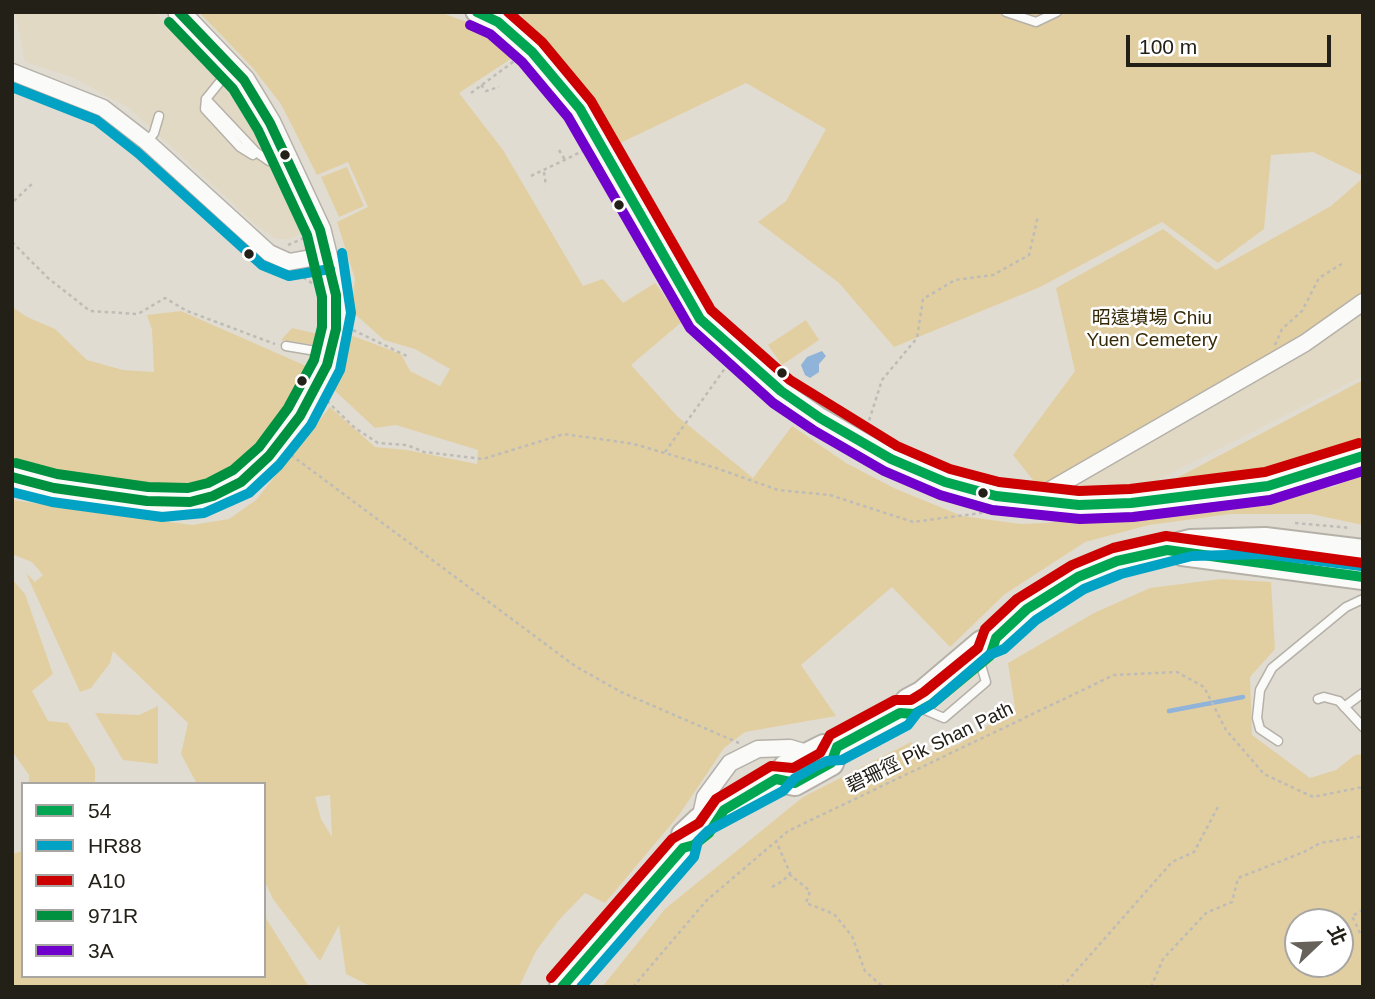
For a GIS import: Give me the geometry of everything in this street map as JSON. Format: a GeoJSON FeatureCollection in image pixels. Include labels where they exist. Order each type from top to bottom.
{"type":"FeatureCollection","features":[{"type":"Feature","properties":{"kind":"main road"},"geometry":{"type":"LineString","coordinates":[[12,477],[54,488],[147,501],[190,502],[213,496],[241,482],[274,451],[313,394],[331,353],[336,325],[336,295],[320,230],[277,158],[258,104],[232,67],[179,12]]}},
{"type":"Feature","properties":{"kind":"main road"},"geometry":{"type":"LineString","coordinates":[[912,711],[908,701],[922,693],[982,643],[996,638],[1027,609],[1078,577],[1117,561],[1167,550],[1190,541],[1265,540],[1363,552]]}},
{"type":"Feature","properties":{"kind":"main road"},"geometry":{"type":"LineString","coordinates":[[1167,550],[1363,577]]}},
{"type":"Feature","properties":{"kind":"main road"},"geometry":{"type":"LineString","coordinates":[[683,848],[684,835],[699,820],[724,810],[776,779],[786,767],[810,754],[824,747],[837,747],[912,711],[990,656],[996,638]]}},
{"type":"Feature","properties":{"kind":"main road"},"geometry":{"type":"LineString","coordinates":[[776,779],[795,783],[831,763],[837,747]]}},
{"type":"Feature","properties":{"kind":"main road"},"geometry":{"type":"LineString","coordinates":[[562,987],[683,848],[694,845],[709,833],[724,810]]}},
{"type":"Feature","properties":{"kind":"street"},"geometry":{"type":"LineString","coordinates":[[476,12],[498,22],[533,52],[580,109],[700,318],[736,353],[820,418],[891,458],[945,482],[996,496],[1079,505],[1131,503],[1268,486],[1363,456]]}},
{"type":"Feature","properties":{"kind":"street"},"geometry":{"type":"LineString","coordinates":[[12,72],[103,108],[147,142],[269,253],[289,262],[328,256]]}},
{"type":"Feature","properties":{"kind":"street"},"geometry":{"type":"LineString","coordinates":[[1033,500],[1305,343],[1363,302]]}},
{"type":"Feature","properties":{"kind":"street"},"geometry":{"type":"LineString","coordinates":[[699,820],[705,797],[730,763],[758,749],[790,748],[810,754]]}},
{"type":"Feature","properties":{"kind":"lane"},"geometry":{"type":"LineString","coordinates":[[511,33],[513,12]]}},
{"type":"Feature","properties":{"kind":"lane"},"geometry":{"type":"LineString","coordinates":[[1006,12],[1036,22],[1057,12]]}},
{"type":"Feature","properties":{"kind":"lane"},"geometry":{"type":"LineString","coordinates":[[232,67],[206,99],[245,142],[277,158]]}},
{"type":"Feature","properties":{"kind":"lane"},"geometry":{"type":"LineString","coordinates":[[147,142],[154,133],[159,116]]}},
{"type":"Feature","properties":{"kind":"lane"},"geometry":{"type":"LineString","coordinates":[[282,345],[331,353]]}},
{"type":"Feature","properties":{"kind":"lane"},"geometry":{"type":"LineString","coordinates":[[1278,741],[1260,729],[1257,718],[1260,690],[1272,667],[1346,607],[1363,599]]}},
{"type":"Feature","properties":{"kind":"lane"},"geometry":{"type":"LineString","coordinates":[[1343,707],[1363,693]]}},
{"type":"Feature","properties":{"kind":"lane"},"geometry":{"type":"LineString","coordinates":[[1318,699],[1332,698],[1363,727]]}},
{"type":"Feature","properties":{"kind":"path"},"geometry":{"type":"LineString","coordinates":[[471,93],[519,58]]}},
{"type":"Feature","properties":{"kind":"path"},"geometry":{"type":"LineString","coordinates":[[481,85],[486,91],[499,87]]}},
{"type":"Feature","properties":{"kind":"path"},"geometry":{"type":"LineString","coordinates":[[531,176],[591,147]]}},
{"type":"Feature","properties":{"kind":"path"},"geometry":{"type":"LineString","coordinates":[[559,150],[565,160]]}},
{"type":"Feature","properties":{"kind":"path"},"geometry":{"type":"LineString","coordinates":[[544,170],[546,186]]}},
{"type":"Feature","properties":{"kind":"path"},"geometry":{"type":"LineString","coordinates":[[14,201],[34,182]]}},
{"type":"Feature","properties":{"kind":"path"},"geometry":{"type":"LineString","coordinates":[[867,427],[882,380],[917,338],[923,299],[955,280],[993,275],[1029,255],[1038,216]]}},
{"type":"Feature","properties":{"kind":"path"},"geometry":{"type":"LineString","coordinates":[[12,242],[48,278],[90,311],[138,314],[165,298],[187,311],[282,345]]}},
{"type":"Feature","properties":{"kind":"path"},"geometry":{"type":"LineString","coordinates":[[1273,362],[1277,337],[1282,329],[1294,322],[1302,311],[1319,278],[1343,263]]}},
{"type":"Feature","properties":{"kind":"path"},"geometry":{"type":"LineString","coordinates":[[336,325],[370,336],[409,357]]}},
{"type":"Feature","properties":{"kind":"path"},"geometry":{"type":"LineString","coordinates":[[665,452],[736,353]]}},
{"type":"Feature","properties":{"kind":"path"},"geometry":{"type":"LineString","coordinates":[[322,396],[355,428],[378,443],[407,445],[424,452],[483,459],[565,434],[617,441],[665,452],[778,490],[830,495],[914,522],[992,512]]}},
{"type":"Feature","properties":{"kind":"path"},"geometry":{"type":"LineString","coordinates":[[285,451],[575,666],[621,692],[758,749]]}},
{"type":"Feature","properties":{"kind":"path","name":"碧珊徑 Pik Shan Path"},"geometry":{"type":"LineString","coordinates":[[633,987],[706,901],[788,831],[1114,675],[1177,672],[1204,687],[1226,730],[1255,765],[1264,774],[1313,797],[1363,787]]}},
{"type":"Feature","properties":{"kind":"path"},"geometry":{"type":"LineString","coordinates":[[1062,987],[1172,862],[1194,852],[1219,805]]}},
{"type":"Feature","properties":{"kind":"path"},"geometry":{"type":"LineString","coordinates":[[1151,987],[1163,959],[1206,913],[1232,902],[1238,878],[1320,843],[1363,836]]}},
{"type":"Feature","properties":{"kind":"path"},"geometry":{"type":"LineString","coordinates":[[776,841],[789,874],[810,891],[806,903],[834,914],[852,936],[865,971],[883,987]]}},
{"type":"Feature","properties":{"kind":"path"},"geometry":{"type":"LineString","coordinates":[[772,887],[789,874]]}},
{"type":"Feature","properties":{"kind":"path"},"geometry":{"type":"LineString","coordinates":[[1363,910],[1352,916],[1363,939]]}},
{"type":"Feature","properties":{"kind":"shaded area"},"geometry":{"type":"Polygon","coordinates":[[[15,12],[155,12],[231,96],[255,135],[301,233],[291,239],[276,239],[255,224],[129,108],[74,78],[25,62],[15,12]]]}},
{"type":"Feature","properties":{"kind":"shaded area"},"geometry":{"type":"Polygon","coordinates":[[[1363,308],[1363,376],[1126,496],[1046,496],[1363,308]]]}},
{"type":"Feature","properties":{"kind":"green space"},"geometry":{"type":"Polygon","coordinates":[[[199,12],[439,12],[490,30],[512,58],[459,93],[503,150],[583,286],[603,279],[623,303],[655,283],[683,321],[631,365],[677,416],[753,478],[792,426],[846,463],[896,489],[962,516],[1021,524],[1045,523],[1333,487],[1363,474],[1363,525],[1311,514],[1230,514],[1149,525],[1085,542],[1005,594],[950,647],[892,587],[801,665],[836,716],[745,732],[724,748],[679,815],[605,903],[585,893],[559,920],[536,951],[519,987],[372,987],[346,974],[339,925],[320,961],[273,899],[266,884],[266,782],[196,782],[181,754],[188,723],[113,651],[110,663],[91,688],[80,692],[26,573],[35,582],[43,575],[32,562],[12,554],[12,500],[192,525],[229,519],[256,500],[330,407],[375,447],[407,450],[477,464],[478,450],[396,425],[375,428],[333,389],[349,339],[353,336],[401,354],[410,371],[440,386],[450,369],[415,349],[384,340],[355,314],[352,303],[355,279],[337,222],[368,207],[348,162],[317,175],[281,104],[252,67],[199,12]],[[330,795],[315,797],[321,819],[332,837],[330,795]]]}},
{"type":"Feature","properties":{"kind":"green space"},"geometry":{"type":"Polygon","coordinates":[[[520,12],[1363,12],[1363,176],[1313,152],[1271,155],[1264,229],[1218,263],[1162,222],[1040,287],[894,347],[839,283],[758,222],[786,201],[826,129],[746,83],[614,146],[589,103],[534,41],[520,12]]]}},
{"type":"Feature","properties":{"kind":"green space"},"geometry":{"type":"Polygon","coordinates":[[[347,167],[364,206],[339,217],[321,177],[347,167]]]}},
{"type":"Feature","properties":{"kind":"green space","name":"昭遠墳場 Chiu Yuen Cemetery"},"geometry":{"type":"Polygon","coordinates":[[[1363,178],[1363,301],[1042,491],[1013,455],[1075,371],[1056,288],[1163,229],[1216,270],[1331,206],[1363,178]]]}},
{"type":"Feature","properties":{"kind":"green space"},"geometry":{"type":"Polygon","coordinates":[[[12,307],[55,329],[87,360],[123,370],[154,372],[152,330],[147,315],[181,311],[313,369],[301,399],[268,443],[228,477],[205,490],[161,493],[55,480],[25,472],[12,465],[12,307]]]}},
{"type":"Feature","properties":{"kind":"green space"},"geometry":{"type":"Polygon","coordinates":[[[806,320],[819,340],[782,365],[768,345],[806,320]]]}},
{"type":"Feature","properties":{"kind":"green space"},"geometry":{"type":"Polygon","coordinates":[[[292,328],[318,334],[317,345],[281,340],[292,328]]]}},
{"type":"Feature","properties":{"kind":"green space"},"geometry":{"type":"Polygon","coordinates":[[[1363,380],[1363,439],[1323,457],[1258,474],[1150,492],[1363,380]]]}},
{"type":"Feature","properties":{"kind":"green space"},"geometry":{"type":"Polygon","coordinates":[[[12,579],[25,594],[53,674],[32,691],[48,721],[68,723],[95,768],[95,782],[29,782],[29,775],[12,751],[12,579]]]}},
{"type":"Feature","properties":{"kind":"green space"},"geometry":{"type":"Polygon","coordinates":[[[1221,579],[1271,582],[1275,649],[1250,677],[1252,735],[1310,778],[1336,770],[1355,755],[1363,754],[1363,987],[602,987],[665,909],[803,797],[911,742],[922,756],[959,744],[1015,708],[1008,663],[1094,613],[1150,588],[1221,579]]]}},
{"type":"Feature","properties":{"kind":"green space"},"geometry":{"type":"Polygon","coordinates":[[[158,706],[158,764],[123,760],[95,713],[139,715],[158,706]]]}},
{"type":"Feature","properties":{"kind":"green space"},"geometry":{"type":"Polygon","coordinates":[[[21,852],[21,978],[266,978],[266,918],[309,987],[12,987],[12,854],[21,852]]]}},
{"type":"Feature","properties":{"kind":"water"},"geometry":{"type":"Polygon","coordinates":[[[822,351],[826,356],[819,364],[819,372],[810,378],[805,375],[801,365],[807,357],[822,351]]]}},
{"type":"Feature","properties":{"kind":"waterway"},"geometry":{"type":"LineString","coordinates":[[1169,711],[1243,697]]}},
{"type":"Feature","properties":{"kind":"transit line","name":"971R"},"geometry":{"type":"LineString","coordinates":[[12,477],[54,488],[147,501],[190,502],[213,496],[241,482],[269,456],[300,416],[327,365],[336,329],[336,295],[320,230],[270,123],[244,80],[179,12]]}},
{"type":"Feature","properties":{"kind":"transit line","name":"54"},"geometry":{"type":"LineString","coordinates":[[477,12],[498,22],[532,52],[580,109],[700,319],[781,391],[820,418],[891,459],[945,482],[996,496],[1079,505],[1131,503],[1268,486],[1363,456]]}},
{"type":"Feature","properties":{"kind":"transit line","name":"A10"},"geometry":{"type":"LineString","coordinates":[[508,12],[542,42],[591,101],[711,310],[790,380],[897,446],[950,469],[999,482],[1079,491],[1130,489],[1265,472],[1359,443]]}},
{"type":"Feature","properties":{"kind":"transit line"},"geometry":{"type":"LineString","coordinates":[[16,463],[57,474],[148,487],[188,488],[208,483],[233,470],[259,447],[288,408],[314,360],[322,327],[322,297],[307,235],[258,130],[233,89],[169,22]]}},
{"type":"Feature","properties":{"kind":"transit line","name":"3A"},"geometry":{"type":"LineString","coordinates":[[470,25],[490,34],[522,62],[568,117],[690,328],[773,403],[813,430],[884,471],[940,495],[992,510],[1080,519],[1133,517],[1270,500],[1363,471]]}},
{"type":"Feature","properties":{"kind":"transit line","name":"HR88"},"geometry":{"type":"LineString","coordinates":[[12,87],[96,120],[138,153],[262,265],[289,276],[330,269]]}},
{"type":"Feature","properties":{"kind":"transit line","name":"HR88"},"geometry":{"type":"LineString","coordinates":[[12,492],[52,502],[162,517],[204,513],[249,493],[279,465],[311,425],[340,370],[351,313],[342,253]]}},
{"type":"Feature","properties":{"kind":"transit line","name":"A10"},"geometry":{"type":"LineString","coordinates":[[551,978],[672,839],[699,823],[716,799],[771,766],[793,768],[820,753],[830,735],[895,700],[911,700],[924,692],[978,648],[985,629],[1017,599],[1072,565],[1113,548],[1166,536],[1363,563]]}},
{"type":"Feature","properties":{"kind":"transit line","name":"54"},"geometry":{"type":"LineString","coordinates":[[562,987],[683,848],[694,845],[709,833],[724,810],[776,779],[795,783],[831,763],[837,747],[900,713],[914,714],[932,704],[990,656],[996,638],[1027,609],[1078,577],[1117,561],[1167,550],[1363,577]]}},
{"type":"Feature","properties":{"kind":"transit line","name":"HR88"},"geometry":{"type":"LineString","coordinates":[[581,987],[694,857],[698,841],[708,831],[783,791],[795,778],[816,766],[827,761],[842,760],[908,725],[918,712],[932,704],[989,655],[1004,649],[1036,620],[1084,589],[1121,574],[1192,556],[1264,554],[1361,566]]}}]}
